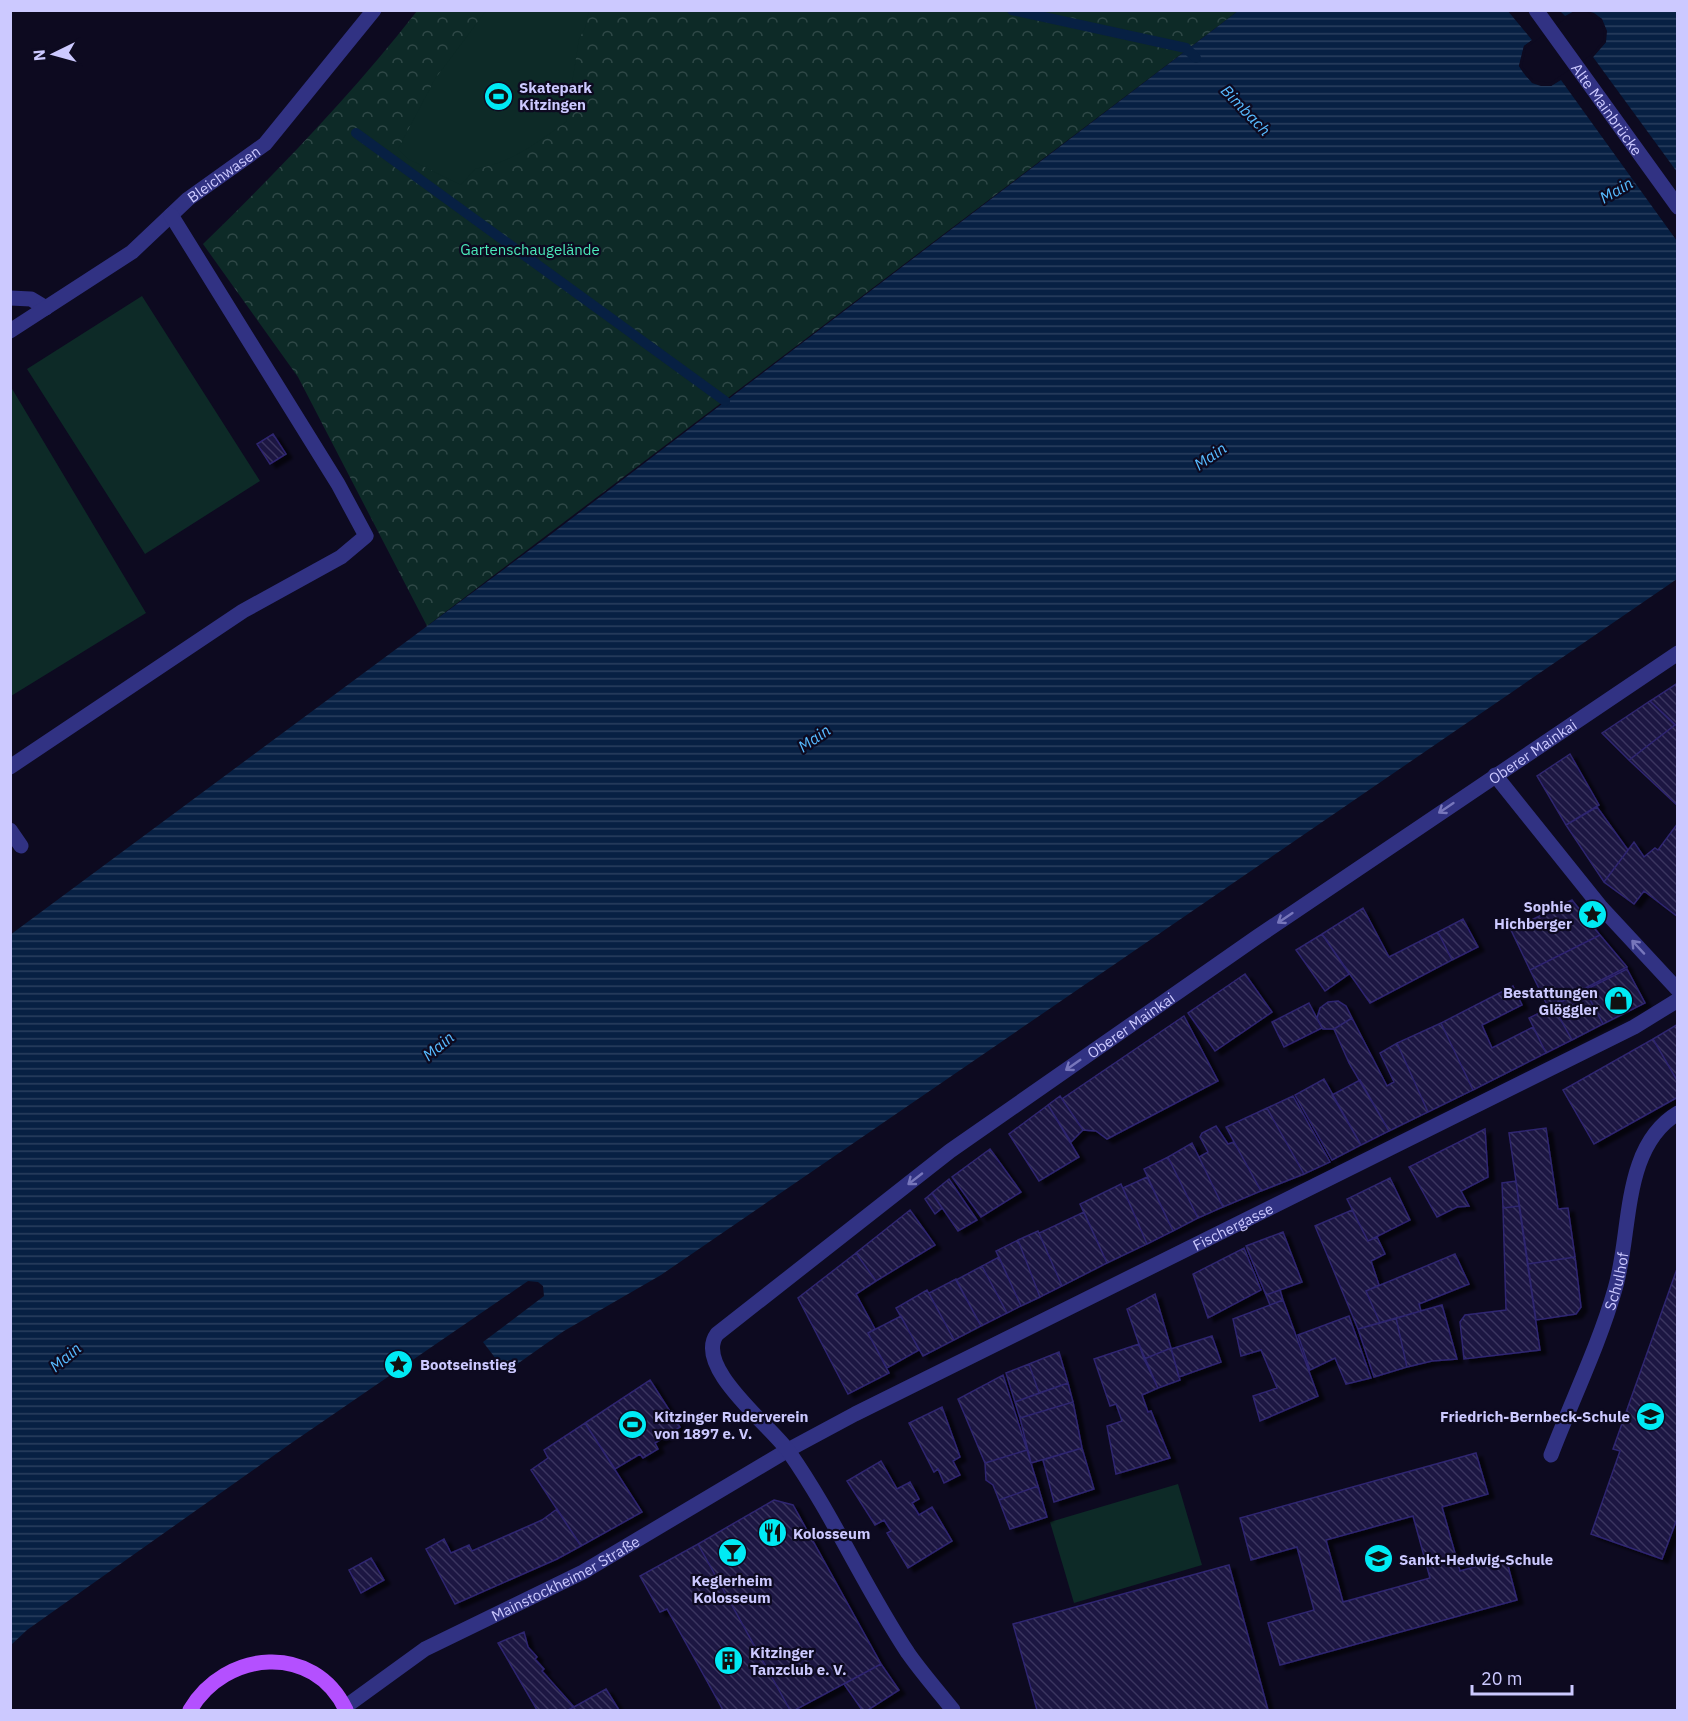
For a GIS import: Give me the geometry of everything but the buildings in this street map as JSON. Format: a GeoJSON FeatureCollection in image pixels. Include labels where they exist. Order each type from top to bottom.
{"type":"FeatureCollection","features":[{"type":"Feature","properties":{"kind":"main road"},"geometry":{"type":"LineString","coordinates":[[190,1710],[202,1692],[217,1678],[234,1668],[271,1661],[310,1672],[335,1693],[345,1709]]}},
{"type":"Feature","properties":{"kind":"street","name":"Bleichwasen"},"geometry":{"type":"LineString","coordinates":[[10,331],[132,252],[188,199],[265,144],[374,10]]}},
{"type":"Feature","properties":{"kind":"street","name":"Alte Mainbrücke"},"geometry":{"type":"LineString","coordinates":[[1536,10],[1677,207]]}},
{"type":"Feature","properties":{"kind":"street"},"geometry":{"type":"LineString","coordinates":[[10,766],[243,611],[341,557],[366,536],[338,484],[171,215]]}},
{"type":"Feature","properties":{"kind":"street"},"geometry":{"type":"LineString","coordinates":[[10,298],[31,299],[46,308]]}},
{"type":"Feature","properties":{"kind":"street","name":"Oberer Mainkai"},"geometry":{"type":"LineString","coordinates":[[953,1710],[908,1653],[788,1450],[741,1402],[713,1358],[712,1341],[717,1334],[950,1151],[1677,653]]}},
{"type":"Feature","properties":{"kind":"street"},"geometry":{"type":"LineString","coordinates":[[1495,776],[1600,906],[1677,990]]}},
{"type":"Feature","properties":{"kind":"street"},"geometry":{"type":"LineString","coordinates":[[10,830],[21,846]]}},
{"type":"Feature","properties":{"kind":"street","name":"Fischergasse"},"geometry":{"type":"LineString","coordinates":[[788,1450],[1634,1027],[1677,1000]]}},
{"type":"Feature","properties":{"kind":"street","name":"Schulhof"},"geometry":{"type":"LineString","coordinates":[[1551,1455],[1616,1288],[1641,1158],[1651,1138],[1666,1120],[1677,1113]]}},
{"type":"Feature","properties":{"kind":"street","name":"Mainstockheimer Straße"},"geometry":{"type":"LineString","coordinates":[[345,1709],[425,1649],[583,1572],[788,1450]]}},
{"type":"Feature","properties":{"kind":"green space","name":"Gartenschaugelände"},"geometry":{"type":"Polygon","coordinates":[[[417,11],[1238,11],[427,626],[298,377],[203,244],[314,131],[417,11]]]}},
{"type":"Feature","properties":{"kind":"green space","name":"Skatepark Kitzingen"},"geometry":{"type":"Polygon","coordinates":[[[486,11],[589,11],[585,28],[579,39],[566,122],[534,145],[512,157],[475,169],[461,185],[408,159],[398,149],[435,79],[486,11]]]}},
{"type":"Feature","properties":{"kind":"green space"},"geometry":{"type":"Polygon","coordinates":[[[142,296],[260,481],[145,554],[27,369],[142,296]]]}},
{"type":"Feature","properties":{"kind":"green space"},"geometry":{"type":"Polygon","coordinates":[[[11,387],[146,613],[10,696],[11,387]]]}},
{"type":"Feature","properties":{"kind":"green space"},"geometry":{"type":"Polygon","coordinates":[[[1178,1484],[1202,1565],[1074,1603],[1050,1522],[1178,1484]]]}},
{"type":"Feature","properties":{"kind":"water","name":"Main"},"geometry":{"type":"Polygon","coordinates":[[[1238,11],[1574,11],[1524,46],[1519,66],[1522,71],[1536,83],[1551,86],[1593,57],[1606,42],[1602,19],[1587,11],[1677,11],[1677,579],[661,1275],[564,1331],[506,1372],[483,1342],[544,1296],[543,1286],[538,1282],[528,1281],[290,1444],[27,1630],[11,1645],[10,935],[550,535],[1238,11]]]}},
{"type":"Feature","properties":{"kind":"pier"},"geometry":{"type":"Polygon","coordinates":[[[1577,10],[1526,48],[1522,66],[1533,80],[1550,83],[1591,55],[1603,41],[1604,31],[1600,21],[1584,10],[1602,19],[1607,31],[1606,42],[1593,57],[1677,172],[1677,241],[1561,80],[1551,86],[1532,83],[1519,66],[1524,46],[1532,40],[1508,11],[1560,11],[1565,16],[1577,10]]]}},
{"type":"Feature","properties":{"kind":"waterway","name":"Bimbach"},"geometry":{"type":"LineString","coordinates":[[1012,10],[1186,48],[1196,58]]}},
{"type":"Feature","properties":{"kind":"waterway"},"geometry":{"type":"LineString","coordinates":[[356,133],[725,401]]}},
{"type":"Feature","properties":{"kind":"place","name":"Skatepark Kitzingen"},"geometry":{"type":"Point","coordinates":[498,96]}},
{"type":"Feature","properties":{"kind":"place","name":"Sophie Hichberger"},"geometry":{"type":"Point","coordinates":[1593,915]}},
{"type":"Feature","properties":{"kind":"place","name":"Bestattungen Glöggler"},"geometry":{"type":"Point","coordinates":[1619,1001]}},
{"type":"Feature","properties":{"kind":"place","name":"Bootseinstieg"},"geometry":{"type":"Point","coordinates":[399,1364]}},
{"type":"Feature","properties":{"kind":"place","name":"Friedrich-Bernbeck-Schule"},"geometry":{"type":"Point","coordinates":[1651,1416]}},
{"type":"Feature","properties":{"kind":"place","name":"Kitzinger Ruderverein von 1897 e. V."},"geometry":{"type":"Point","coordinates":[633,1425]}},
{"type":"Feature","properties":{"kind":"place","name":"Kolosseum"},"geometry":{"type":"Point","coordinates":[772,1533]}},
{"type":"Feature","properties":{"kind":"place","name":"Keglerheim Kolosseum"},"geometry":{"type":"Point","coordinates":[732,1553]}},
{"type":"Feature","properties":{"kind":"place","name":"Sankt-Hedwig-Schule"},"geometry":{"type":"Point","coordinates":[1378,1559]}},
{"type":"Feature","properties":{"kind":"place","name":"Kitzinger Tanzclub e. V."},"geometry":{"type":"Point","coordinates":[729,1661]}}]}
